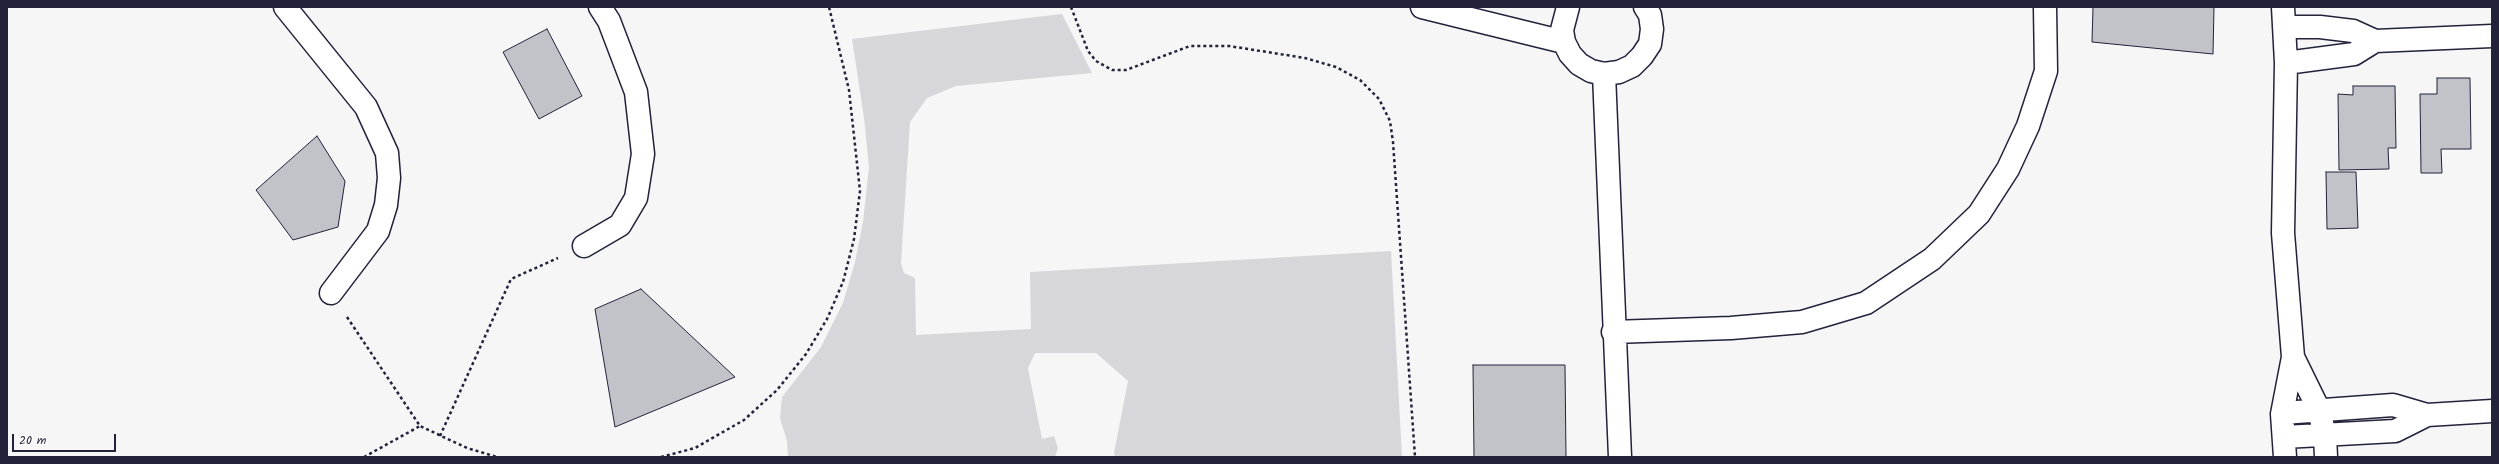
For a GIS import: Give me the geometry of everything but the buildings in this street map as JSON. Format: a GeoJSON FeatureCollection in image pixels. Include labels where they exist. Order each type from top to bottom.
{"type":"FeatureCollection","features":[{"type":"Feature","properties":{"kind":"street"},"geometry":{"type":"LineString","coordinates":[[285,7],[366,107],[387,153],[388,185],[386,205],[378,231],[331,294]]}},
{"type":"Feature","properties":{"kind":"street"},"geometry":{"type":"LineString","coordinates":[[584,246],[620,225],[636,198],[643,154],[636,92],[609,21],[600,7]]}},
{"type":"Feature","properties":{"kind":"street"},"geometry":{"type":"LineString","coordinates":[[1422,7],[1564,42]]}},
{"type":"Feature","properties":{"kind":"street"},"geometry":{"type":"LineString","coordinates":[[1568,7],[1562,30],[1564,42],[1570,54],[1579,64],[1591,71],[1604,74],[1619,72],[1632,66],[1642,56],[1650,44],[1652,29],[1650,15],[1645,7]]}},
{"type":"Feature","properties":{"kind":"street"},"geometry":{"type":"LineString","coordinates":[[1613,332],[1731,328],[1802,322],[1866,303],[1932,259],[1979,214],[2008,169],[2028,126],[2046,71],[2045,7]]}},
{"type":"Feature","properties":{"kind":"street"},"geometry":{"type":"LineString","coordinates":[[2427,415],[2395,431],[2326,447],[2284,447],[2283,413],[2293,357],[2283,233],[2286,63],[2283,17],[2320,27],[2352,31],[2376,41],[2492,36]]}},
{"type":"Feature","properties":{"kind":"street"},"geometry":{"type":"LineString","coordinates":[[2286,63],[2354,54],[2376,41]]}},
{"type":"Feature","properties":{"kind":"street"},"geometry":{"type":"LineString","coordinates":[[1604,74],[1613,332],[1620,457]]}},
{"type":"Feature","properties":{"kind":"street"},"geometry":{"type":"LineString","coordinates":[[2293,357],[2319,410],[2326,447]]}},
{"type":"Feature","properties":{"kind":"street"},"geometry":{"type":"LineString","coordinates":[[2283,413],[2393,405],[2427,415],[2492,411]]}},
{"type":"Feature","properties":{"kind":"path"},"geometry":{"type":"LineString","coordinates":[[661,457],[695,448],[744,420],[777,390],[806,354],[827,319],[843,282],[854,239],[860,191],[849,90],[829,7]]}},
{"type":"Feature","properties":{"kind":"path"},"geometry":{"type":"LineString","coordinates":[[1071,7],[1088,51],[1096,61],[1112,70],[1126,70],[1190,46],[1229,46],[1305,58],[1336,67],[1360,80],[1379,99],[1390,121],[1393,142],[1415,457]]}},
{"type":"Feature","properties":{"kind":"path"},"geometry":{"type":"LineString","coordinates":[[440,436],[511,279],[584,246]]}},
{"type":"Feature","properties":{"kind":"path"},"geometry":{"type":"LineString","coordinates":[[331,294],[420,426],[467,448],[497,457]]}},
{"type":"Feature","properties":{"kind":"path"},"geometry":{"type":"LineString","coordinates":[[364,457],[420,426]]}},
{"type":"Feature","properties":{"kind":"shaded area"},"geometry":{"type":"Polygon","coordinates":[[[1062,14],[1092,73],[956,86],[927,98],[910,122],[901,263],[904,273],[915,278],[916,335],[1031,329],[1030,272],[1391,251],[1402,457],[1115,457],[1114,453],[1128,381],[1096,353],[1035,353],[1028,368],[1042,439],[1054,436],[1058,448],[1055,457],[788,457],[787,441],[780,418],[782,397],[821,347],[843,303],[855,262],[863,222],[869,167],[864,118],[852,39],[1062,14]]]}}]}
